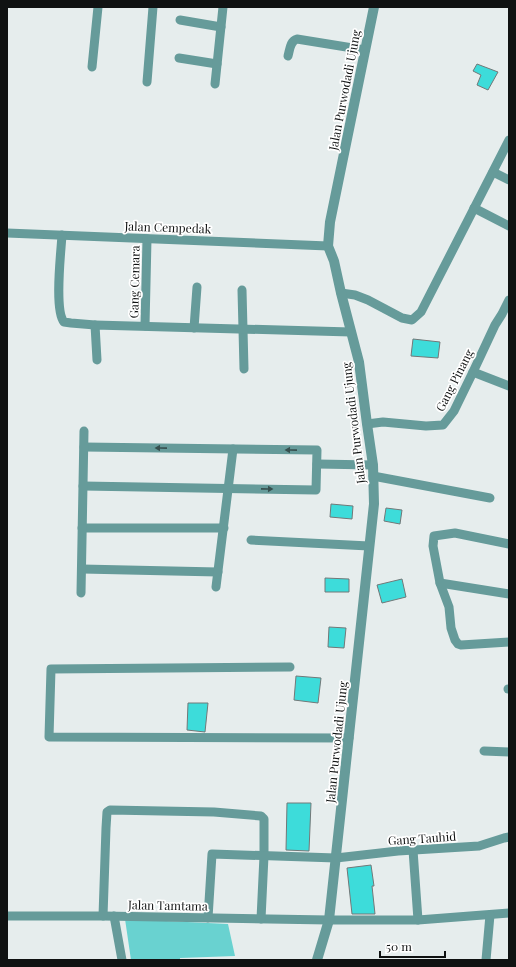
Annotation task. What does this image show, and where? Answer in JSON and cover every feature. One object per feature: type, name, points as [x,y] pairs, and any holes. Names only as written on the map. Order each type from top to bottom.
[{"type":"street","points":[[92,67],[98,7]]},
{"type":"street","points":[[147,82],[153,7]]},
{"type":"street","points":[[215,84],[223,7]]},
{"type":"street","name":"Jalan Purwodadi Ujung","points":[[317,960],[329,920],[374,504],[373,465],[359,362],[334,261],[328,246],[330,222],[374,7]]},
{"type":"street","points":[[180,20],[221,26]]},
{"type":"street","points":[[288,56],[292,42],[297,39],[365,50]]},
{"type":"street","points":[[179,58],[217,64]]},
{"type":"street","points":[[341,293],[355,295],[368,300],[402,318],[412,320],[421,312],[509,140]]},
{"type":"street","points":[[493,172],[509,180]]},
{"type":"street","points":[[474,208],[509,226]]},
{"type":"street","name":"Jalan Cempedak","points":[[7,233],[328,246]]},
{"type":"street","points":[[62,235],[59,295],[61,319],[64,322],[194,328],[351,332]]},
{"type":"street","name":"Gang Cemara","points":[[145,326],[147,239]]},
{"type":"street","points":[[194,328],[197,288]]},
{"type":"street","points":[[242,290],[244,369]]},
{"type":"street","name":"Gang Pinang","points":[[367,424],[383,422],[426,426],[443,425],[454,411],[495,325],[509,300]]},
{"type":"street","points":[[95,324],[97,360]]},
{"type":"street","points":[[473,372],[509,386]]},
{"type":"street","points":[[81,593],[84,432]]},
{"type":"street","points":[[83,486],[316,490],[317,464],[317,450],[84,447]]},
{"type":"street","points":[[216,587],[233,449]]},
{"type":"street","points":[[317,464],[373,465]]},
{"type":"street","points":[[374,476],[490,498]]},
{"type":"street","points":[[82,528],[224,528]]},
{"type":"street","points":[[509,544],[455,533],[434,536],[433,546],[440,583],[448,607],[451,628],[458,644],[509,642]]},
{"type":"street","points":[[251,540],[369,546]]},
{"type":"street","points":[[82,569],[218,572]]},
{"type":"street","points":[[440,583],[509,594]]},
{"type":"street","points":[[290,667],[51,669],[49,737],[349,738]]},
{"type":"street","points":[[484,751],[509,752]]},
{"type":"street","points":[[103,916],[106,828],[108,812],[110,810],[214,812],[261,816],[264,819],[261,919]]},
{"type":"street","name":"Gang Tauhid","points":[[208,918],[212,854],[336,858],[413,850],[479,846],[509,837]]},
{"type":"street","points":[[413,850],[418,920]]},
{"type":"street","name":"Jalan Tamtama","points":[[7,916],[418,920],[509,913]]},
{"type":"street","points":[[486,960],[490,915]]},
{"type":"street","points":[[114,916],[122,960]]},
{"type":"shaded area","points":[[125,919],[228,924],[235,956],[180,958],[180,960],[131,960]]},
{"type":"building","points":[[477,64],[498,72],[488,90],[477,85],[481,75],[473,71]]},
{"type":"building","points":[[413,339],[440,342],[438,358],[411,356]]},
{"type":"building","points":[[331,504],[353,506],[352,519],[330,517]]},
{"type":"building","points":[[386,508],[402,510],[400,524],[384,521]]},
{"type":"building","points":[[325,578],[349,579],[349,592],[325,592]]},
{"type":"building","points":[[402,579],[406,597],[382,603],[377,585]]},
{"type":"building","points":[[329,627],[346,628],[344,648],[328,647]]},
{"type":"building","points":[[296,676],[321,678],[318,703],[294,700]]},
{"type":"building","points":[[188,703],[208,703],[205,732],[187,730]]},
{"type":"building","points":[[287,803],[311,803],[309,851],[286,850]]},
{"type":"building","points":[[371,865],[374,886],[372,886],[375,914],[352,914],[347,868]]}]
